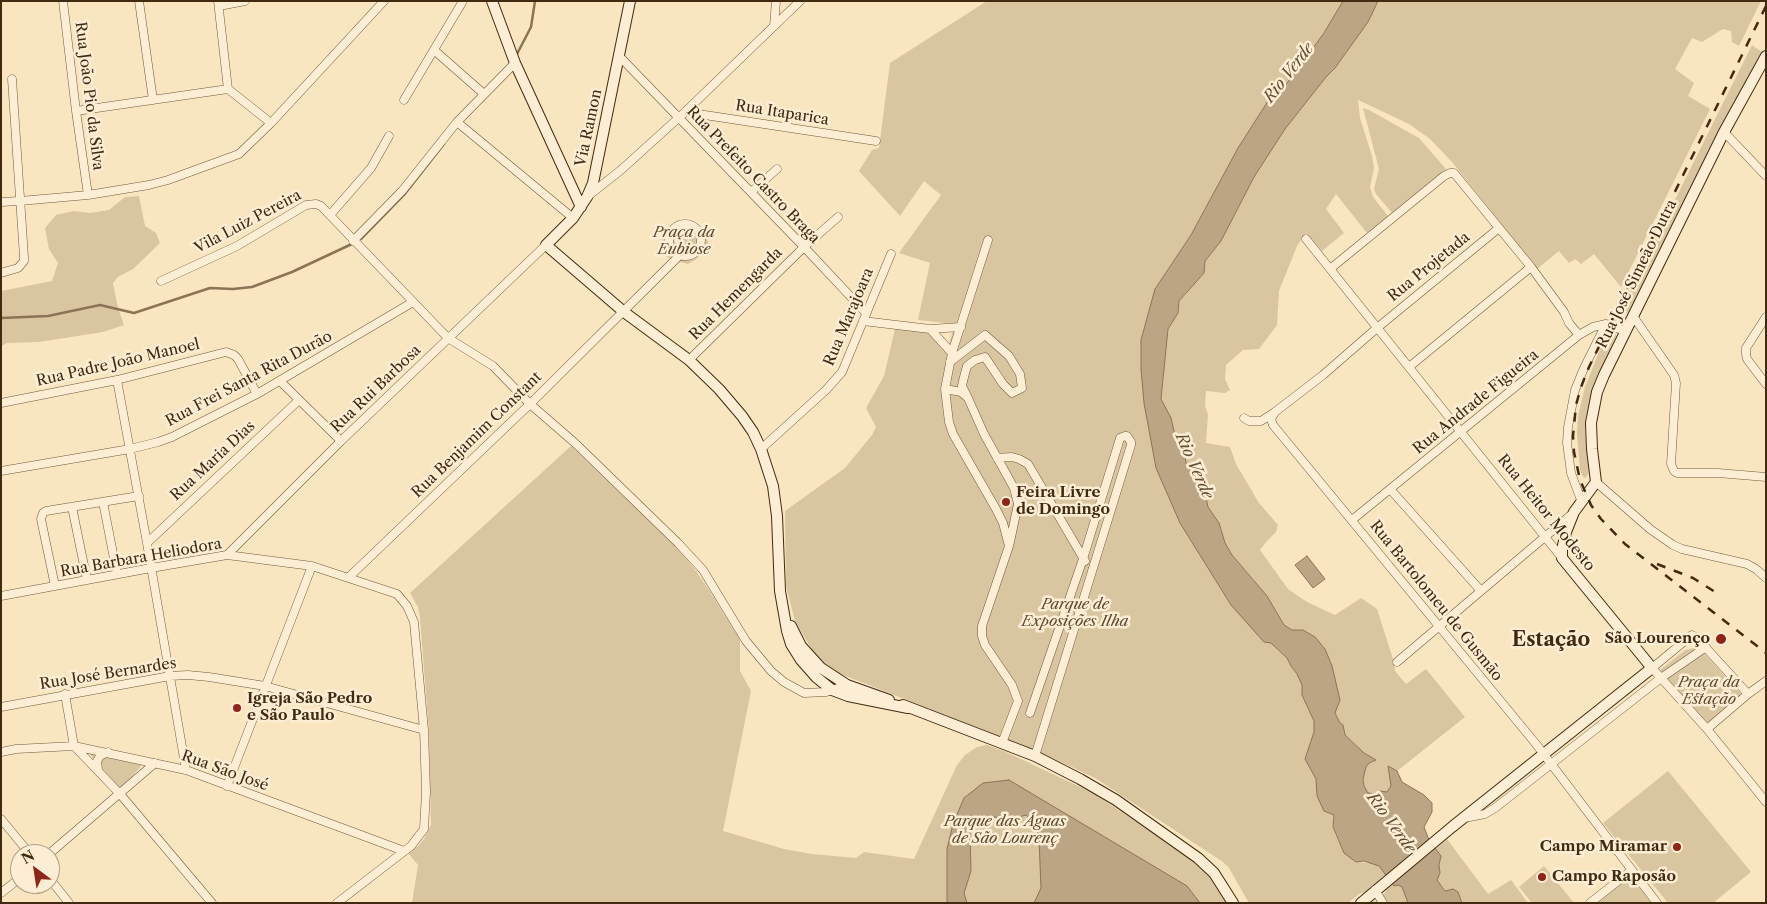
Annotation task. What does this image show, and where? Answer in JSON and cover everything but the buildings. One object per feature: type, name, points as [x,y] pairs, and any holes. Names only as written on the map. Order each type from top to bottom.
[{"type":"main road","name":"Via Ramon","points":[[546,245],[573,218],[587,197],[598,162],[630,1]]},
{"type":"main road","points":[[490,2],[515,63],[581,207]]},
{"type":"main road","name":"Rua José Simeão Dutra","points":[[1596,482],[1591,434],[1593,407],[1604,375],[1724,132],[1766,56]]},
{"type":"main road","points":[[546,245],[624,312],[689,360],[731,402],[753,432],[761,449],[774,494],[777,516],[780,591],[787,631],[796,652],[816,677],[832,690],[848,696],[908,708]]},
{"type":"main road","points":[[1562,558],[1566,532],[1574,512],[1596,482]]},
{"type":"main road","name":"Rua Heitor Modesto","points":[[1562,558],[1652,668]]},
{"type":"main road","points":[[783,606],[795,636],[811,658],[825,671],[848,685],[1035,756],[1080,779],[1116,800],[1198,858],[1214,873],[1233,903]]},
{"type":"main road","points":[[1361,903],[1452,827],[1652,668]]},
{"type":"street","name":"Rua João Pio da Silva","points":[[63,1],[88,195]]},
{"type":"street","points":[[139,1],[153,100]]},
{"type":"street","points":[[245,1],[219,4],[228,89],[271,123]]},
{"type":"street","points":[[1,202],[88,195],[149,185],[239,154],[271,123],[384,1]]},
{"type":"street","points":[[404,100],[463,1]]},
{"type":"street","points":[[774,26],[776,1]]},
{"type":"street","points":[[587,197],[621,170],[685,112],[800,1]]},
{"type":"street","points":[[434,50],[484,94]]},
{"type":"street","name":"Rua Prefeito Castro Braga","points":[[620,57],[804,247],[864,317]]},
{"type":"street","points":[[353,241],[402,191],[457,122],[515,63]]},
{"type":"street","points":[[1,273],[18,268],[24,261],[12,78]]},
{"type":"street","points":[[76,111],[228,89]]},
{"type":"street","name":"Rua Itaparica","points":[[685,112],[876,141]]},
{"type":"street","points":[[457,122],[573,218]]},
{"type":"street","points":[[1724,132],[1766,176]]},
{"type":"street","points":[[389,136],[371,168],[330,215],[448,338],[492,366],[530,404],[575,443],[654,518],[691,557],[713,586],[746,642],[771,671],[784,682],[804,692],[826,692],[848,685]]},
{"type":"street","points":[[751,192],[776,169]]},
{"type":"street","points":[[1330,269],[1450,173],[1457,176],[1531,267],[1579,335]]},
{"type":"street","name":"Vila Luiz Pereira","points":[[161,282],[237,246],[306,205],[316,204],[321,206],[330,215]]},
{"type":"street","name":"Rua Hemengarda","points":[[689,360],[804,247],[838,217]]},
{"type":"street","points":[[682,224],[690,225],[697,229],[701,237],[700,245],[696,252],[688,256],[680,255],[673,250],[670,243],[670,235],[675,228],[682,224]]},
{"type":"street","name":"Rua Projetada","points":[[1377,328],[1499,228]]},
{"type":"street","name":"Rua Heitor Modesto","points":[[1306,239],[1562,558]]},
{"type":"street","points":[[988,240],[952,353],[945,390],[949,422],[953,434],[1003,523],[1009,546]]},
{"type":"street","name":"Rua Rui Barbosa","points":[[227,555],[341,441],[546,245]]},
{"type":"street","name":"Rua Marajoara","points":[[761,449],[836,380],[848,360],[891,254]]},
{"type":"street","name":"Rua Benjamim Constant","points":[[349,577],[530,404],[680,255]]},
{"type":"street","points":[[1409,366],[1531,267]]},
{"type":"street","name":"Rua Frei Santa Rita Durão","points":[[1,471],[130,449],[172,437],[258,394],[413,302]]},
{"type":"street","points":[[1634,316],[1674,375],[1676,382],[1671,464],[1674,472],[1766,477]]},
{"type":"street","points":[[864,317],[930,329],[961,327]]},
{"type":"street","points":[[1766,317],[1746,348],[1746,354],[1747,359],[1766,384]]},
{"type":"street","points":[[1581,500],[1571,472],[1567,443],[1575,390],[1606,324],[1625,331]]},
{"type":"street","name":"Rua Andrade Figueira","points":[[1352,520],[1579,335],[1593,327],[1606,324]]},
{"type":"street","points":[[1244,418],[1249,421],[1261,421],[1323,376],[1377,328]]},
{"type":"street","points":[[930,329],[952,353]]},
{"type":"street","points":[[950,362],[985,335],[1009,356],[1020,374],[1022,388],[1012,393],[1003,384],[985,357],[967,366],[962,386],[984,434],[1014,488],[1018,504],[1009,546],[982,626],[984,645],[1012,685],[1018,701],[1002,743]]},
{"type":"street","name":"Rua Padre João Manoel","points":[[1,403],[117,380],[226,352],[238,359],[258,394]]},
{"type":"street","points":[[117,380],[186,770]]},
{"type":"street","points":[[280,381],[341,441]]},
{"type":"street","points":[[945,390],[961,392],[968,398]]},
{"type":"street","name":"Rua Maria Dias","points":[[147,543],[299,400]]},
{"type":"street","name":"Rua Bartolomeu de Gusmão","points":[[1274,412],[1273,425],[1544,755],[1657,903]]},
{"type":"street","points":[[1030,713],[1083,559],[1120,438],[1127,436],[1131,445],[1035,756]]},
{"type":"street","points":[[997,458],[1012,457],[1028,464],[1091,570]]},
{"type":"street","points":[[1596,482],[1650,529],[1673,545],[1682,549],[1747,564],[1766,578]]},
{"type":"street","points":[[1390,489],[1481,591]]},
{"type":"street","points":[[55,586],[41,520],[43,513],[139,496]]},
{"type":"street","points":[[103,502],[117,574]]},
{"type":"street","points":[[72,507],[87,580]]},
{"type":"street","points":[[1397,662],[1574,512]]},
{"type":"street","name":"Rua Barbara Heliodora","points":[[1,596],[227,555],[312,566],[349,577],[397,594],[407,606],[414,622],[424,730]]},
{"type":"street","points":[[227,786],[312,566]]},
{"type":"street","points":[[1652,668],[1692,635],[1706,647],[1748,694]]},
{"type":"street","points":[[1464,818],[1484,814],[1495,808],[1661,678],[1706,647]]},
{"type":"street","name":"Rua Heitor Modesto","points":[[1652,668],[1707,729],[1766,802]]},
{"type":"street","name":"Rua José Bernardes","points":[[1,707],[170,676],[188,675],[265,686],[424,730]]},
{"type":"street","points":[[1707,729],[1766,680]]},
{"type":"street","points":[[65,694],[74,746],[120,794],[212,903]]},
{"type":"street","points":[[337,903],[404,851],[418,839],[424,829],[424,730]]},
{"type":"street","name":"Rua São José","points":[[1,752],[16,749],[74,746],[186,770],[404,851]]},
{"type":"street","points":[[98,770],[97,761],[100,756],[108,752]]},
{"type":"street","points":[[60,845],[155,763]]},
{"type":"street","points":[[1,819],[22,844]]},
{"type":"street","points":[[1590,903],[1632,870]]},
{"type":"street","points":[[1377,888],[1383,903]]},
{"type":"street","points":[[60,892],[69,903]]},
{"type":"green space","name":"Parque de Exposições Ilha","points":[[987,1],[1343,1],[1324,33],[1274,99],[1268,101],[1238,148],[1191,235],[1155,289],[1153,454],[1156,468],[1180,523],[1231,605],[1287,658],[1297,674],[1302,685],[1302,695],[1314,721],[1314,732],[1305,759],[1316,779],[1317,796],[1334,815],[1333,827],[1336,836],[1356,862],[1372,863],[1379,866],[1387,875],[1368,891],[1359,894],[1348,903],[1249,903],[1229,868],[1223,862],[1095,778],[1044,754],[833,671],[823,664],[812,650],[795,621],[786,586],[785,511],[845,468],[872,435],[876,427],[866,408],[884,376],[895,329],[929,331],[939,341],[946,353],[955,324],[918,320],[930,263],[899,253],[941,195],[924,181],[900,216],[859,171],[872,150],[879,148],[890,63]]},
{"type":"green space","points":[[1378,1],[1761,1],[1739,46],[1732,42],[1731,31],[1723,29],[1702,42],[1692,38],[1675,69],[1694,83],[1688,96],[1710,109],[1621,287],[1594,254],[1581,264],[1575,259],[1569,263],[1559,251],[1537,269],[1452,162],[1430,139],[1409,124],[1358,100],[1360,118],[1374,168],[1370,187],[1373,197],[1388,216],[1367,233],[1336,194],[1326,209],[1344,233],[1322,251],[1306,233],[1297,246],[1279,291],[1277,325],[1259,349],[1243,350],[1226,365],[1225,379],[1230,390],[1225,393],[1206,391],[1205,407],[1208,414],[1206,443],[1230,447],[1236,464],[1259,503],[1278,525],[1276,532],[1260,550],[1288,589],[1307,602],[1335,615],[1361,598],[1377,609],[1395,671],[1406,684],[1426,669],[1465,717],[1397,771],[1389,767],[1391,786],[1387,792],[1376,794],[1368,793],[1363,779],[1366,766],[1376,760],[1364,753],[1345,735],[1343,725],[1335,713],[1325,649],[1315,637],[1303,630],[1291,630],[1284,625],[1267,596],[1232,555],[1225,543],[1219,523],[1208,507],[1206,497],[1186,463],[1185,456],[1176,440],[1171,418],[1161,400],[1168,329],[1178,313],[1179,302],[1203,273],[1205,261],[1221,241],[1254,177],[1285,129],[1335,68],[1368,22]]},
{"type":"green space","points":[[1752,45],[1762,52],[1639,294],[1628,312],[1614,322]]},
{"type":"green space","points":[[1363,108],[1419,138],[1446,169],[1392,213],[1374,189],[1379,169]]},
{"type":"green space","points":[[139,196],[145,226],[156,233],[160,243],[133,269],[118,277],[113,283],[124,325],[103,332],[39,342],[7,343],[1,346],[1,291],[52,281],[58,263],[49,249],[45,228],[56,215],[74,211],[90,213],[109,210],[125,197]]},
{"type":"green space","name":"Praça da Eubiose","points":[[681,221],[696,224],[706,232],[708,243],[704,253],[688,264],[672,260],[664,255],[662,246],[661,237],[665,231],[675,222]]},
{"type":"green space","points":[[1610,330],[1616,332],[1616,336],[1593,388],[1586,416],[1585,431],[1589,471],[1585,478],[1580,470],[1577,433],[1578,416],[1585,387],[1607,332]]},
{"type":"green space","name":"Parque das Águas de São Lourenç","points":[[571,446],[675,546],[709,590],[740,640],[740,671],[751,691],[723,831],[784,849],[812,854],[856,858],[864,852],[914,859],[957,765],[965,755],[977,747],[987,745],[1093,793],[1201,865],[1211,874],[1229,903],[412,903],[418,865],[408,853],[424,839],[431,825],[429,732],[420,618],[418,607],[410,593]]},
{"type":"green space","name":"Praça da Estação","points":[[1694,648],[1701,650],[1742,695],[1708,724],[1660,670],[1685,650]]},
{"type":"green space","points":[[87,751],[145,761],[121,790]]},
{"type":"green space","name":"Campo Miramar","points":[[1668,771],[1751,872],[1713,903],[1668,903],[1603,823]]},
{"type":"green space","points":[[1447,839],[1488,894],[1511,880],[1528,903],[1462,903],[1460,897],[1446,891],[1437,880],[1440,873],[1441,856],[1435,849]]},
{"type":"green space","name":"Campo Raposão","points":[[1544,866],[1574,903],[1532,903],[1519,887]]},
{"type":"green space","points":[[1630,876],[1651,903],[1598,903]]},
{"type":"green space","points":[[1392,884],[1402,887],[1408,903],[1373,903],[1386,892],[1385,890]]},
{"type":"water","name":"Rio Verde","points":[[1343,1],[1378,1],[1368,22],[1335,68],[1285,129],[1254,177],[1221,241],[1205,261],[1204,273],[1179,301],[1178,313],[1168,329],[1161,399],[1171,418],[1176,440],[1185,456],[1186,463],[1206,497],[1208,507],[1219,523],[1225,543],[1232,555],[1267,596],[1284,625],[1292,630],[1303,630],[1315,637],[1325,649],[1332,666],[1340,700],[1335,713],[1343,725],[1345,735],[1364,753],[1376,760],[1369,763],[1366,767],[1363,779],[1368,793],[1387,792],[1391,786],[1388,766],[1397,771],[1402,782],[1424,795],[1432,803],[1432,812],[1424,827],[1429,840],[1441,856],[1440,873],[1437,880],[1445,891],[1453,889],[1458,892],[1462,903],[1408,903],[1402,887],[1394,886],[1379,866],[1364,861],[1356,862],[1344,853],[1333,827],[1334,815],[1324,811],[1317,796],[1316,779],[1305,759],[1314,732],[1314,721],[1302,695],[1302,685],[1287,658],[1271,643],[1264,642],[1231,605],[1180,523],[1156,468],[1144,403],[1141,340],[1155,289],[1191,235],[1238,148],[1268,101],[1275,99],[1324,33]]},
{"type":"water","points":[[1307,556],[1325,579],[1313,588],[1295,565]]},
{"type":"water","points":[[1009,780],[1187,886],[1200,903],[1034,903],[1041,888],[1039,839],[1035,824],[1026,815],[1012,819],[994,817],[977,823],[970,832],[971,871],[964,893],[967,903],[947,903],[947,849],[953,824],[964,798],[983,783]]},
{"type":"waterway","points":[[517,54],[531,27],[535,1]]},
{"type":"waterway","points":[[361,239],[404,195],[444,144]]},
{"type":"waterway","points":[[1,318],[48,316],[100,305],[134,313],[210,288],[233,289],[252,287],[292,272],[354,243]]},
{"type":"railway","points":[[1766,6],[1589,367],[1576,405],[1573,436],[1574,452],[1580,480],[1591,505],[1601,519],[1625,544],[1766,653]]},
{"type":"railway","points":[[1657,564],[1693,578],[1720,595]]},
{"type":"place","name":"Feira Livre de Domingo","points":[[1006,502]]},
{"type":"place","name":"São Lourenço","points":[[1721,639]]},
{"type":"place","name":"Igreja São Pedro e São Paulo","points":[[237,708]]},
{"type":"place","name":"Campo Miramar","points":[[1677,847]]},
{"type":"place","name":"Campo Raposão","points":[[1542,877]]},
{"type":"district","name":"Estação","points":[[1551,640]]}]
